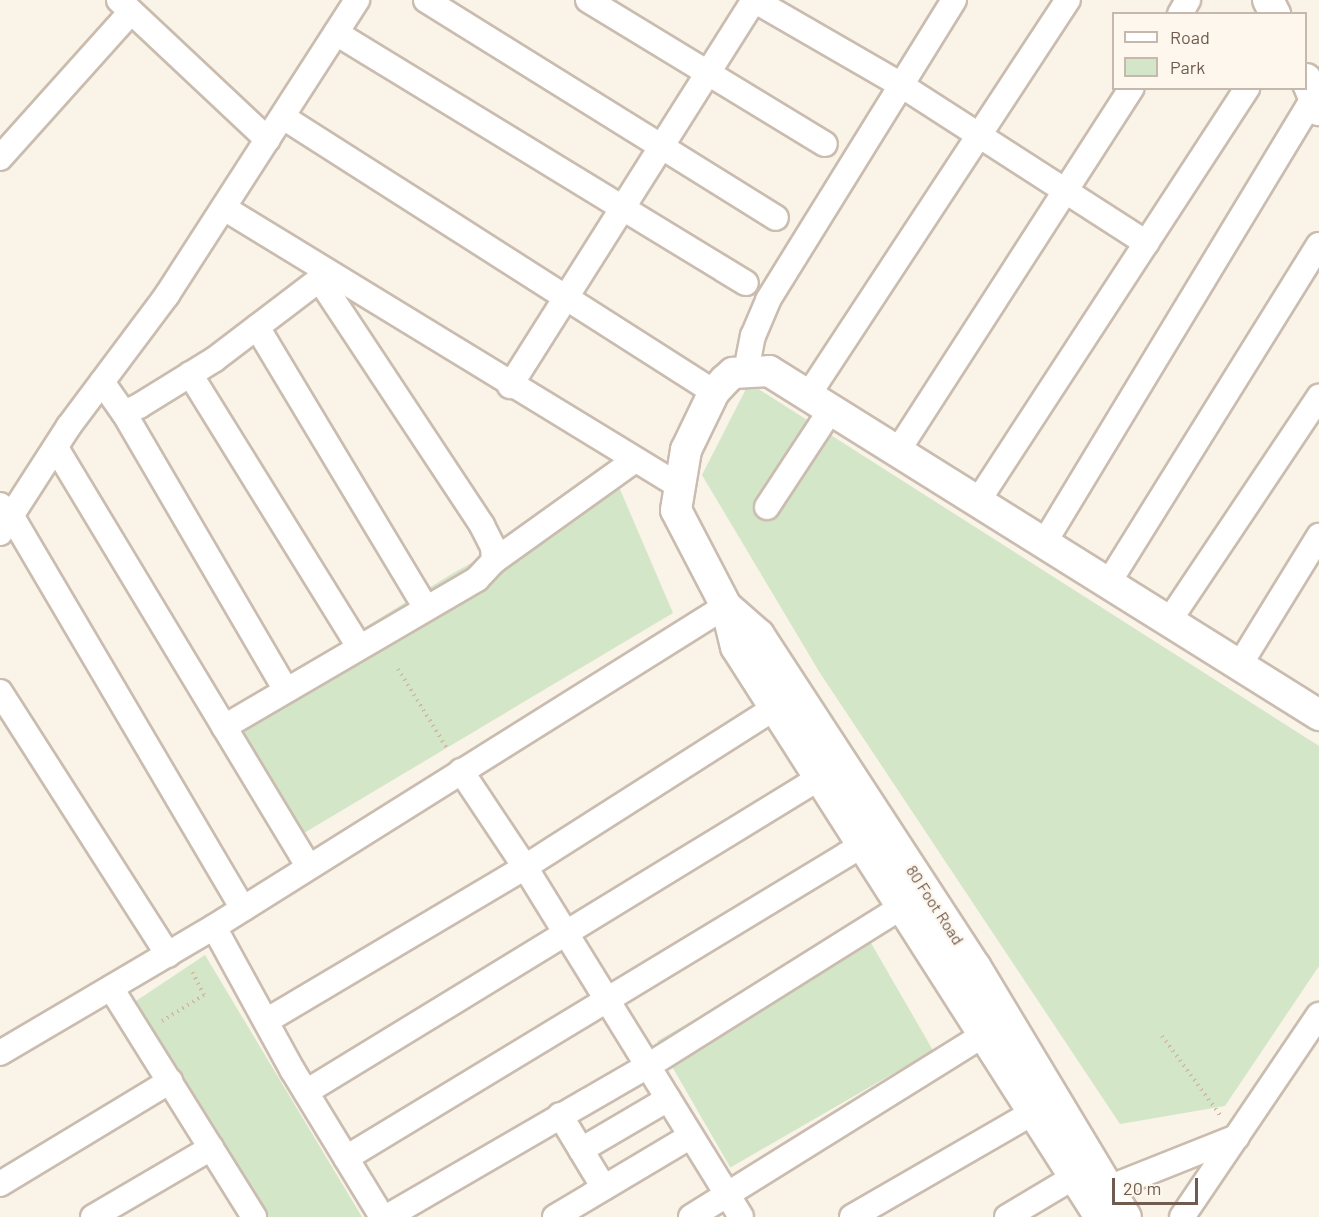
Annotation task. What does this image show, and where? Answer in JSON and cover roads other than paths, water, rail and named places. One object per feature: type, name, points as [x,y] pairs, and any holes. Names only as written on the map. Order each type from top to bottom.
[{"type":"street","points":[[243,909],[4,517],[167,296],[357,0]]},
{"type":"street","points":[[426,0],[776,218]]},
{"type":"street","points":[[588,0],[825,144]]},
{"type":"street","points":[[510,386],[754,0],[901,85],[1146,243]]},
{"type":"street","points":[[746,371],[753,336],[768,300],[954,0]]},
{"type":"street","points":[[766,507],[819,404],[982,136],[1068,0]]},
{"type":"street","points":[[0,158],[124,7],[268,140]]},
{"type":"street","points":[[336,33],[746,283]]},
{"type":"street","points":[[897,452],[1131,90]]},
{"type":"street","points":[[978,501],[1246,90]]},
{"type":"street","points":[[1044,543],[1313,95]]},
{"type":"street","points":[[283,117],[714,392]]},
{"type":"street","points":[[224,208],[324,276],[635,460],[677,498]]},
{"type":"street","points":[[1108,582],[1319,245]]},
{"type":"street","points":[[124,413],[190,374],[324,276]]},
{"type":"street","points":[[324,276],[482,525],[493,547],[494,561]]},
{"type":"street","points":[[257,327],[426,608]]},
{"type":"street","points":[[677,498],[686,450],[714,392],[733,373],[769,371],[1319,716]]},
{"type":"street","points":[[190,374],[359,647]]},
{"type":"street","points":[[102,382],[124,413],[286,690]]},
{"type":"street","points":[[1169,621],[1319,398]]},
{"type":"street","points":[[56,448],[309,867]]},
{"type":"street","points":[[224,726],[489,571],[494,561],[635,460]]},
{"type":"street","name":"80 Foot Road","points":[[677,498],[726,606],[736,647],[903,906],[964,974],[985,1034],[1034,1112],[1091,1194],[1126,1217]]},
{"type":"street","points":[[1239,666],[1319,536]]},
{"type":"street","points":[[0,1053],[214,927],[726,606]]},
{"type":"street","name":"80 Foot Road","points":[[726,606],[759,634],[964,974],[1091,1194]]},
{"type":"street","points":[[0,692],[168,955]]},
{"type":"street","points":[[266,1021],[525,867],[776,706]]},
{"type":"street","points":[[461,771],[566,932],[741,1217]]},
{"type":"street","points":[[306,1092],[821,777]]},
{"type":"street","points":[[346,1158],[864,844]]},
{"type":"street","points":[[387,1217],[648,1066],[903,906]]},
{"type":"street","points":[[214,927],[306,1092],[382,1217]]},
{"type":"street","points":[[111,987],[211,1148],[248,1215]]},
{"type":"street","points":[[1182,1217],[1319,1015]]},
{"type":"street","points":[[691,1217],[985,1034]]},
{"type":"street","points":[[0,1184],[170,1081]]},
{"type":"street","points":[[581,1150],[668,1099]]},
{"type":"street","points":[[852,1217],[1034,1112]]},
{"type":"street","points":[[560,1115],[604,1188]]},
{"type":"street","points":[[555,1217],[691,1136]]},
{"type":"street","points":[[1007,1217],[1091,1194],[1237,1137]]},
{"type":"street","points":[[93,1217],[211,1148]]}]
